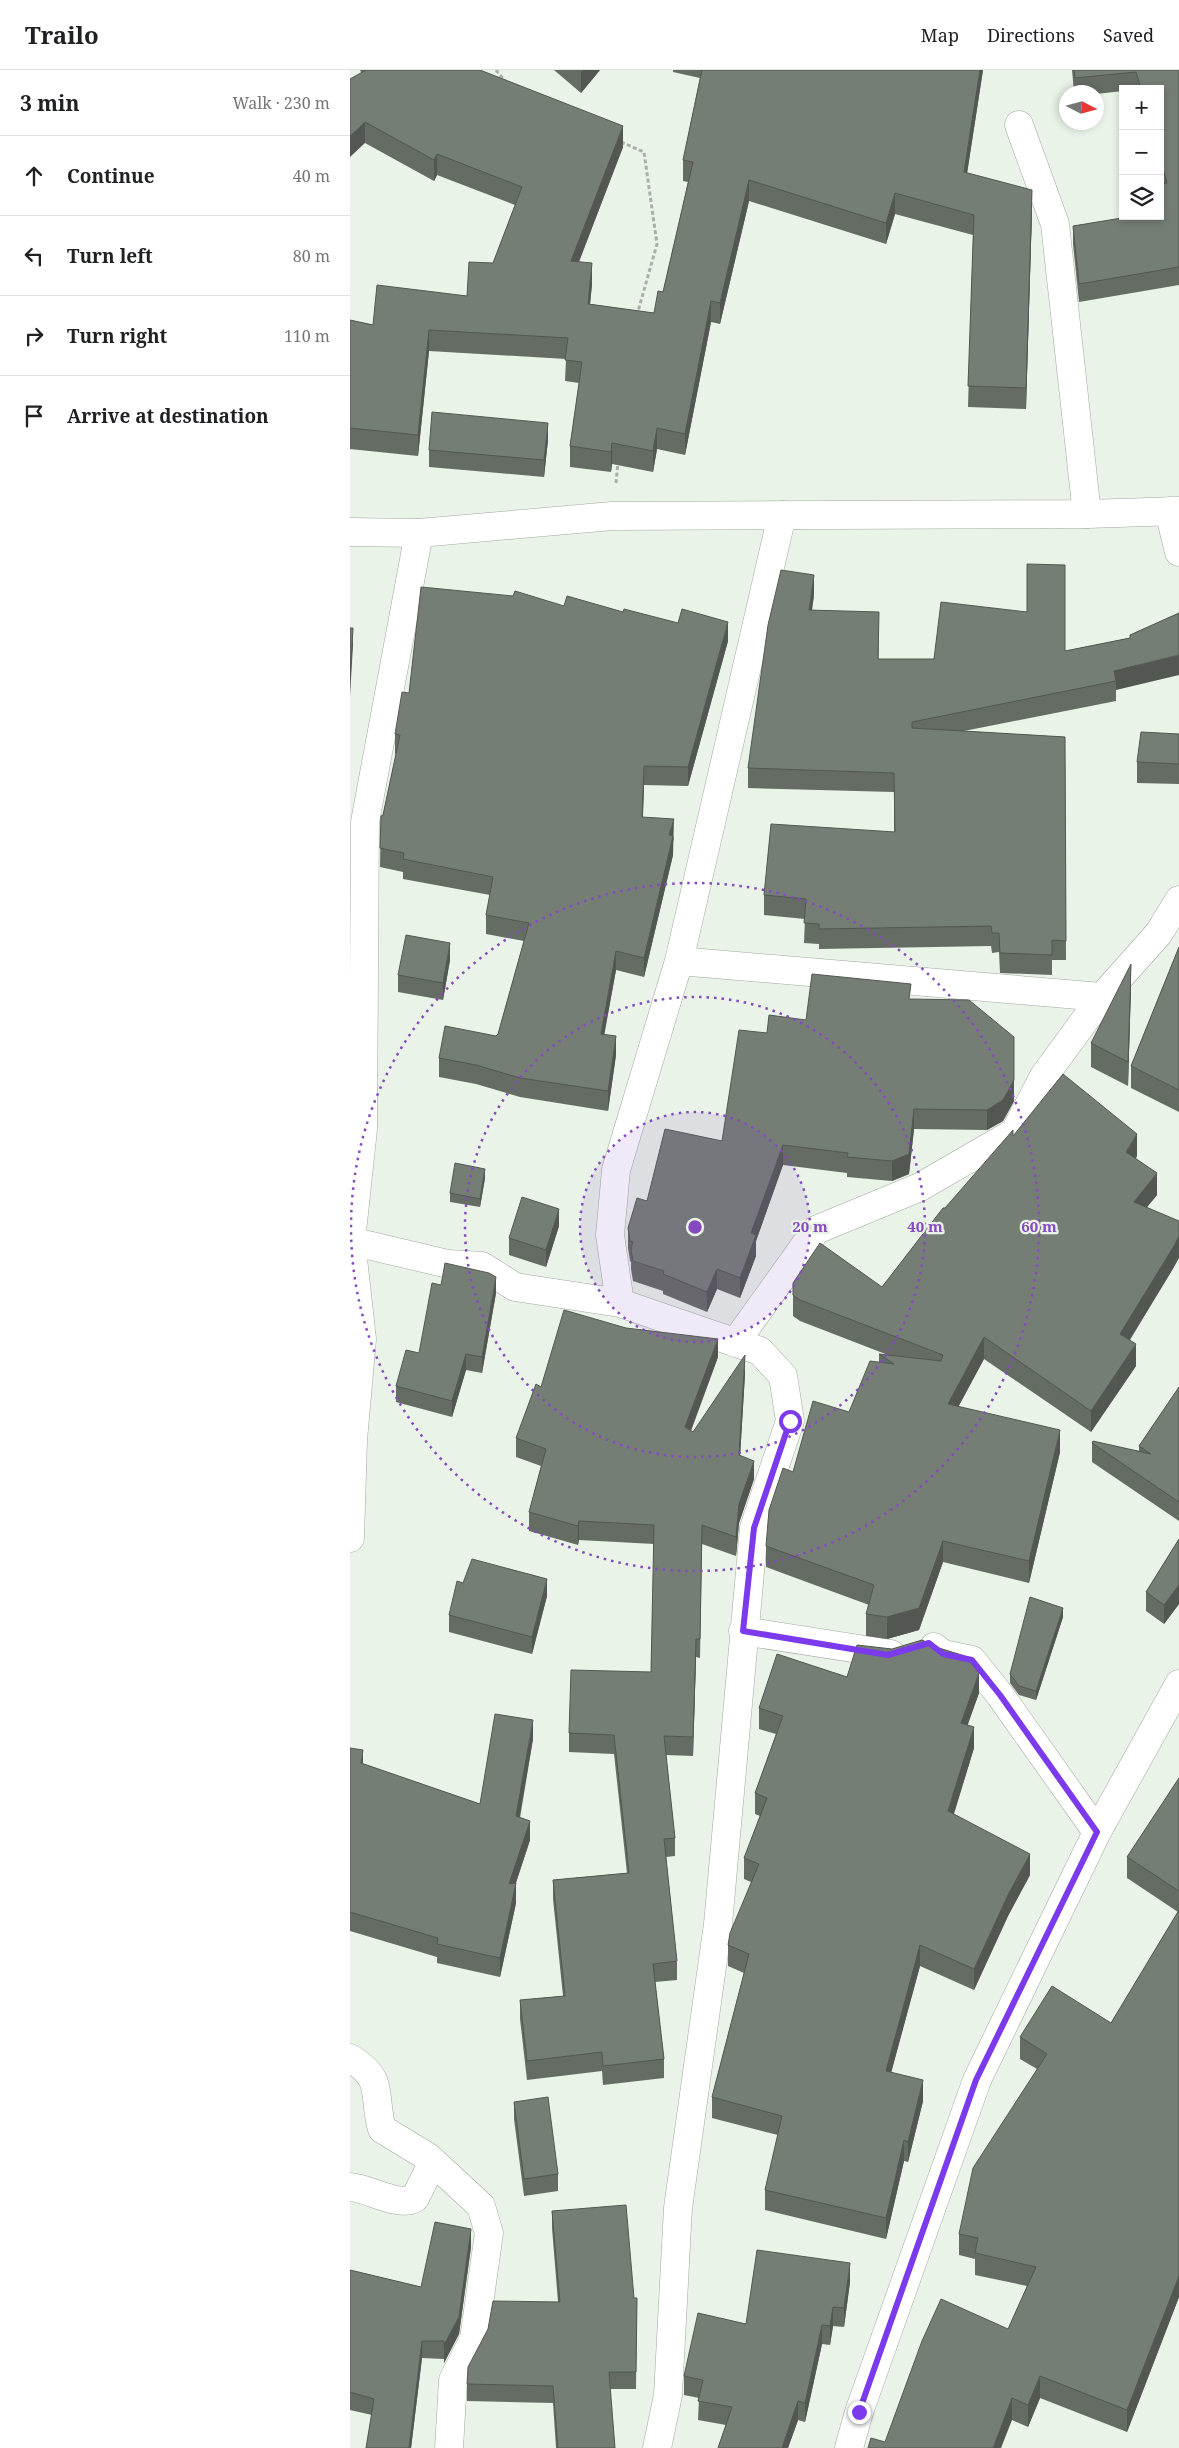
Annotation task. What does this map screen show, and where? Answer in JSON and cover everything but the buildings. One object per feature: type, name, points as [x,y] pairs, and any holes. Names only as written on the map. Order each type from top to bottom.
[{"type":"street","points":[[1019,125],[1055,224],[1087,514]]},
{"type":"street","points":[[350,532],[419,533],[612,516],[1087,514],[1174,511],[1179,552]]},
{"type":"street","points":[[620,1303],[610,1235],[616,1170],[679,961],[782,515]]},
{"type":"street","points":[[350,1538],[356,1347],[351,1241],[365,822],[419,533]]},
{"type":"street","points":[[735,1342],[816,1230],[920,1187],[1016,1132],[1044,1076],[1102,997],[1159,933],[1179,900]]},
{"type":"street","points":[[679,961],[1102,997]]},
{"type":"street","points":[[351,1241],[448,1264],[482,1266],[515,1287],[620,1303],[760,1351],[783,1376],[790,1421],[754,1528],[743,1631],[718,1924],[678,2208],[668,2395],[657,2448]]},
{"type":"street","points":[[743,1631],[888,1655],[929,1643],[943,1654],[972,1660],[1000,1695],[1097,1832]]},
{"type":"street","points":[[849,2448],[859,2412],[976,2080],[1097,1832],[1179,1684]]},
{"type":"street","points":[[350,2058],[372,2076],[376,2083],[377,2110],[382,2129],[428,2157],[481,2206],[489,2233],[474,2339],[454,2380],[449,2448]]},
{"type":"street","points":[[350,2187],[360,2188],[401,2202],[410,2201],[415,2198],[433,2162]]},
{"type":"path","points":[[496,70],[507,84]]},
{"type":"path","points":[[614,139],[644,152],[657,244],[635,322]]},
{"type":"path","points":[[612,516],[619,459]]},
{"type":"route","points":[[790,1421],[754,1528],[743,1631],[888,1655],[929,1643],[943,1654],[972,1660],[1000,1695],[1097,1832],[976,2080],[859,2412]]}]
